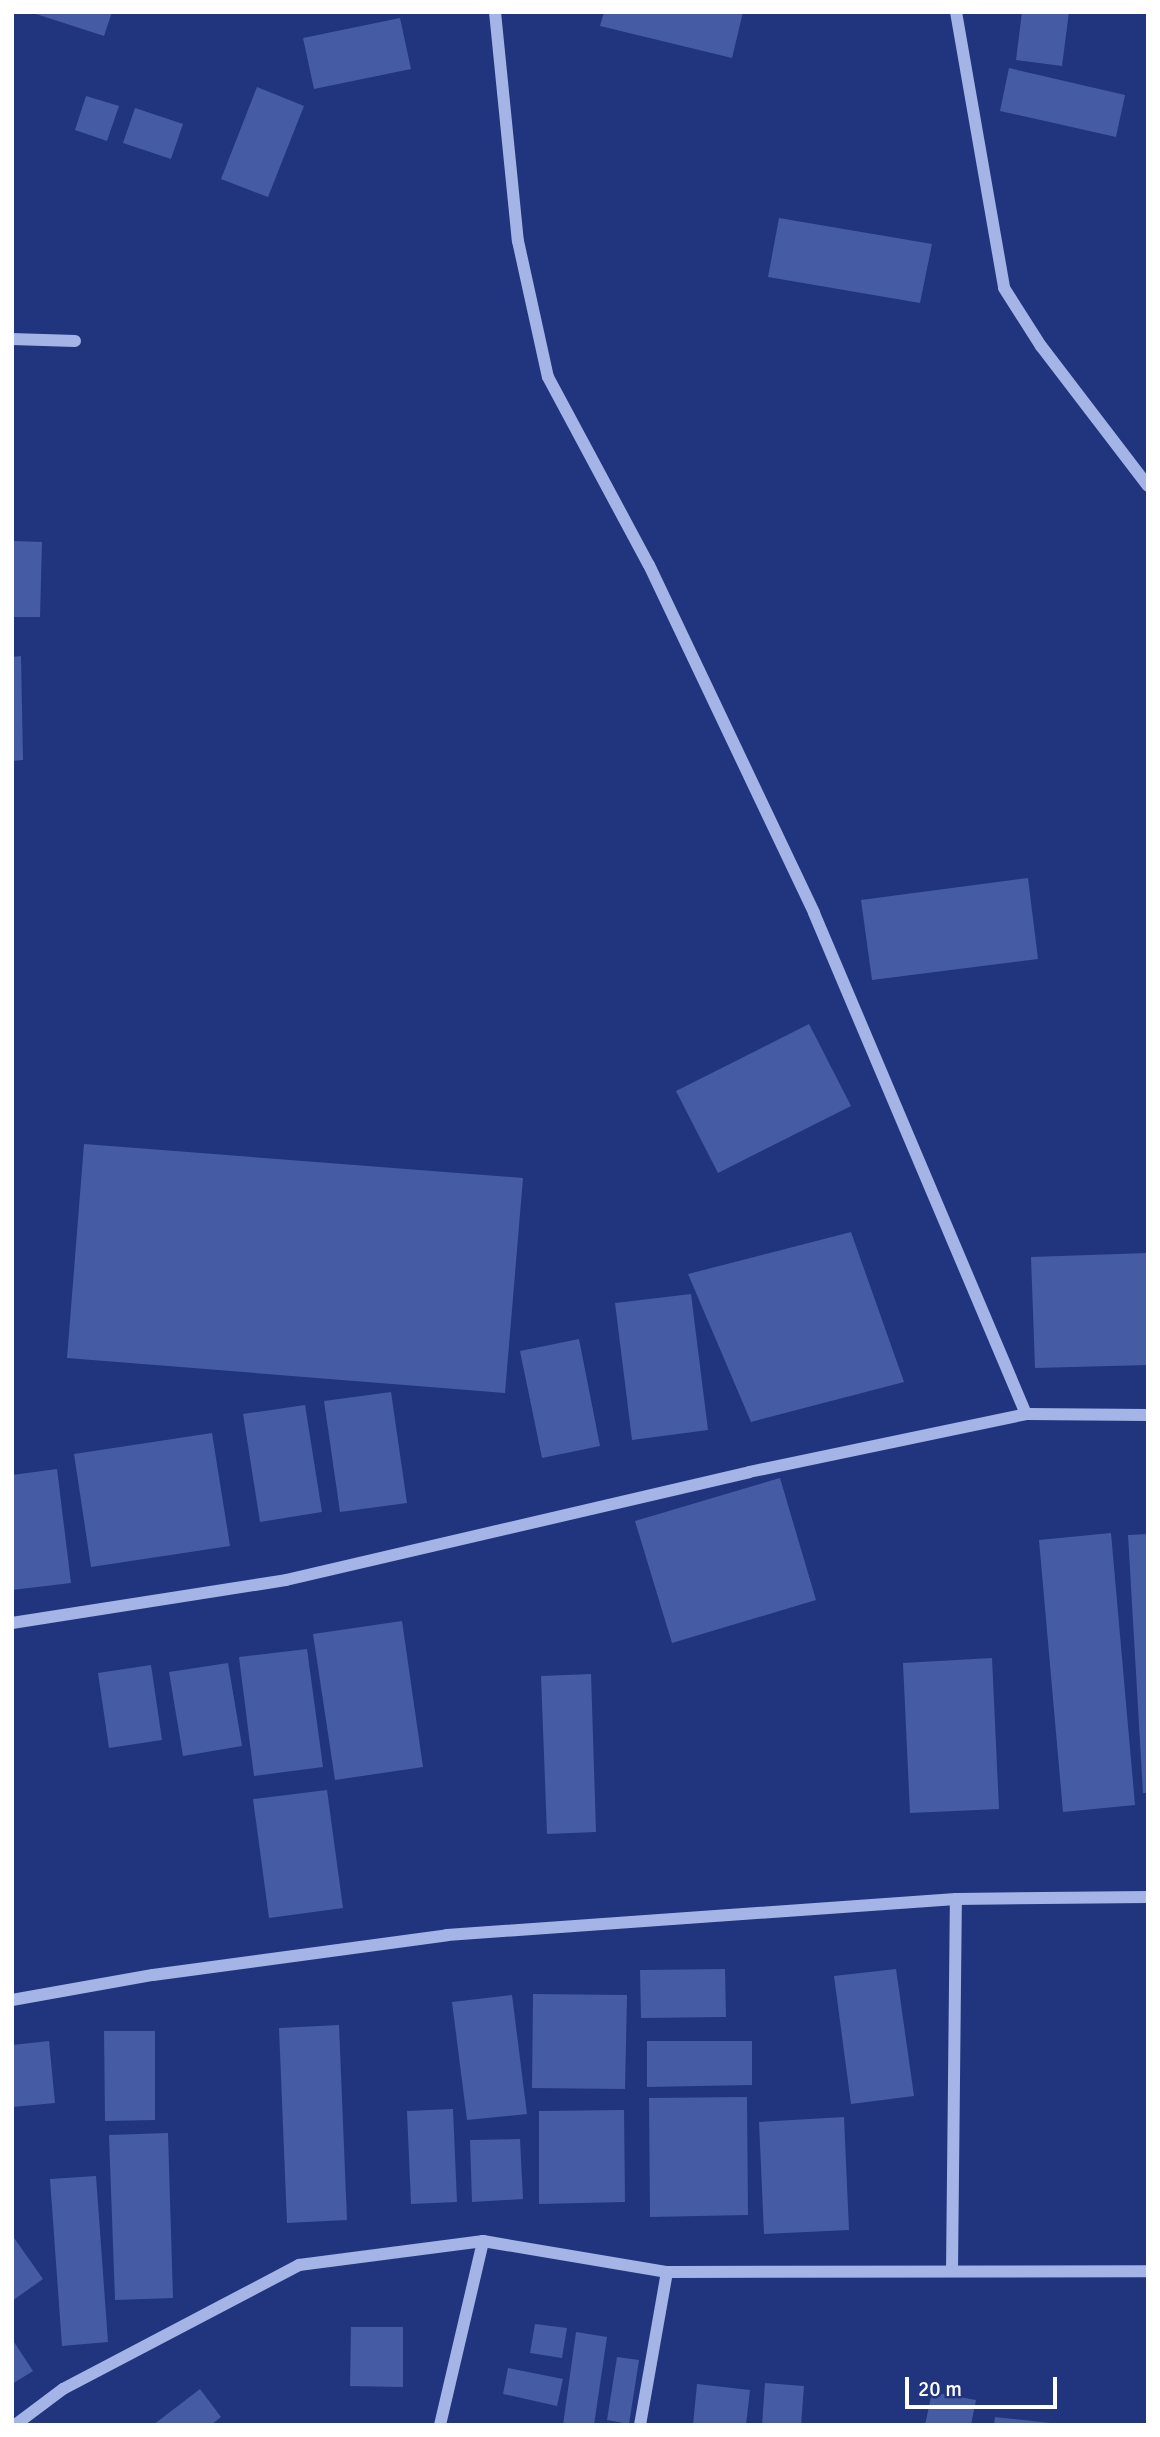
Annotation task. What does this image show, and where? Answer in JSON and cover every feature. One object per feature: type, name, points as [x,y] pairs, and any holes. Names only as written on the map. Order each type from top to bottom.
[{"type":"street","points":[[495,12],[518,241],[548,377],[649,565],[814,913],[1026,1413]]},
{"type":"street","points":[[956,12],[1004,288],[1041,346],[1148,486]]},
{"type":"street","points":[[12,339],[75,341]]},
{"type":"street","points":[[12,1623],[286,1580],[749,1472],[1026,1413],[1148,1415]]},
{"type":"street","points":[[12,2000],[153,1975],[447,1935],[956,1899],[1148,1897]]},
{"type":"street","points":[[952,2271],[956,1899]]},
{"type":"street","points":[[15,2425],[63,2389],[299,2265],[484,2241],[667,2272],[1148,2271]]},
{"type":"street","points":[[440,2425],[484,2241]]},
{"type":"street","points":[[640,2425],[667,2272]]},
{"type":"building","points":[[30,12],[112,12],[104,36]]},
{"type":"building","points":[[604,12],[743,12],[732,58],[600,26]]},
{"type":"building","points":[[1022,12],[1069,12],[1062,66],[1016,60]]},
{"type":"building","points":[[400,18],[411,69],[314,89],[303,38]]},
{"type":"building","points":[[1009,68],[1125,95],[1116,137],[1000,111]]},
{"type":"building","points":[[257,87],[304,106],[268,197],[221,179]]},
{"type":"building","points":[[86,96],[119,106],[107,141],[75,130]]},
{"type":"building","points":[[135,108],[183,124],[171,159],[123,143]]},
{"type":"building","points":[[779,218],[932,244],[920,303],[768,277]]},
{"type":"building","points":[[12,541],[42,542],[40,617],[12,617]]},
{"type":"building","points":[[21,656],[23,760],[12,761],[12,657]]},
{"type":"building","points":[[1028,878],[1038,959],[872,980],[861,900]]},
{"type":"building","points":[[809,1024],[851,1106],[718,1173],[676,1091]]},
{"type":"building","points":[[84,1144],[523,1178],[505,1393],[67,1358]]},
{"type":"building","points":[[851,1232],[904,1382],[751,1422],[688,1274]]},
{"type":"building","points":[[1148,1253],[1148,1365],[1035,1368],[1031,1257]]},
{"type":"building","points":[[691,1294],[708,1430],[632,1440],[615,1303]]},
{"type":"building","points":[[579,1339],[600,1446],[542,1458],[520,1351]]},
{"type":"building","points":[[391,1392],[407,1503],[340,1512],[324,1401]]},
{"type":"building","points":[[305,1405],[322,1512],[260,1522],[243,1414]]},
{"type":"building","points":[[212,1433],[230,1546],[91,1567],[74,1454]]},
{"type":"building","points":[[57,1469],[71,1583],[12,1590],[12,1475]]},
{"type":"building","points":[[780,1478],[816,1600],[672,1643],[635,1521]]},
{"type":"building","points":[[1111,1533],[1135,1805],[1063,1812],[1039,1540]]},
{"type":"building","points":[[1148,1534],[1148,1793],[1143,1793],[1128,1535]]},
{"type":"building","points":[[402,1621],[423,1767],[335,1780],[313,1634]]},
{"type":"building","points":[[307,1649],[323,1767],[254,1776],[239,1657]]},
{"type":"building","points":[[992,1658],[999,1809],[910,1813],[903,1663]]},
{"type":"building","points":[[228,1663],[242,1746],[183,1756],[169,1672]]},
{"type":"building","points":[[151,1665],[162,1740],[109,1748],[98,1673]]},
{"type":"building","points":[[591,1674],[596,1832],[547,1834],[541,1676]]},
{"type":"building","points":[[327,1790],[343,1908],[269,1918],[253,1799]]},
{"type":"building","points":[[725,1969],[726,2017],[641,2018],[640,1970]]},
{"type":"building","points":[[896,1969],[914,2096],[851,2104],[834,1976]]},
{"type":"building","points":[[533,1994],[627,1995],[625,2089],[532,2088]]},
{"type":"building","points":[[512,1995],[527,2114],[467,2120],[452,2002]]},
{"type":"building","points":[[339,2025],[347,2220],[287,2223],[279,2028]]},
{"type":"building","points":[[104,2031],[155,2031],[155,2120],[105,2121]]},
{"type":"building","points":[[49,2041],[55,2103],[12,2107],[12,2045]]},
{"type":"building","points":[[647,2041],[752,2041],[752,2085],[647,2087]]},
{"type":"building","points":[[747,2097],[748,2215],[650,2217],[649,2098]]},
{"type":"building","points":[[453,2109],[457,2202],[411,2204],[407,2111]]},
{"type":"building","points":[[624,2110],[625,2202],[539,2204],[539,2111]]},
{"type":"building","points":[[844,2117],[849,2230],[764,2234],[759,2122]]},
{"type":"building","points":[[168,2133],[173,2298],[115,2300],[109,2135]]},
{"type":"building","points":[[520,2139],[523,2199],[472,2202],[470,2140]]},
{"type":"building","points":[[96,2176],[108,2342],[62,2346],[50,2179]]},
{"type":"building","points":[[12,2235],[43,2279],[12,2301]]},
{"type":"building","points":[[535,2324],[567,2328],[562,2358],[530,2353]]},
{"type":"building","points":[[351,2327],[403,2327],[403,2387],[350,2386]]},
{"type":"building","points":[[576,2332],[607,2337],[594,2425],[563,2425]]},
{"type":"building","points":[[12,2339],[33,2371],[12,2384]]},
{"type":"building","points":[[617,2357],[639,2360],[629,2424],[607,2420]]},
{"type":"building","points":[[508,2368],[563,2379],[557,2406],[503,2394]]},
{"type":"building","points":[[765,2383],[804,2386],[801,2425],[762,2425]]},
{"type":"building","points":[[697,2384],[750,2390],[746,2425],[693,2425]]},
{"type":"building","points":[[200,2389],[221,2417],[211,2425],[153,2425]]},
{"type":"building","points":[[932,2392],[976,2400],[971,2425],[925,2425]]},
{"type":"building","points":[[995,2417],[1051,2423],[1051,2425],[994,2425]]}]
